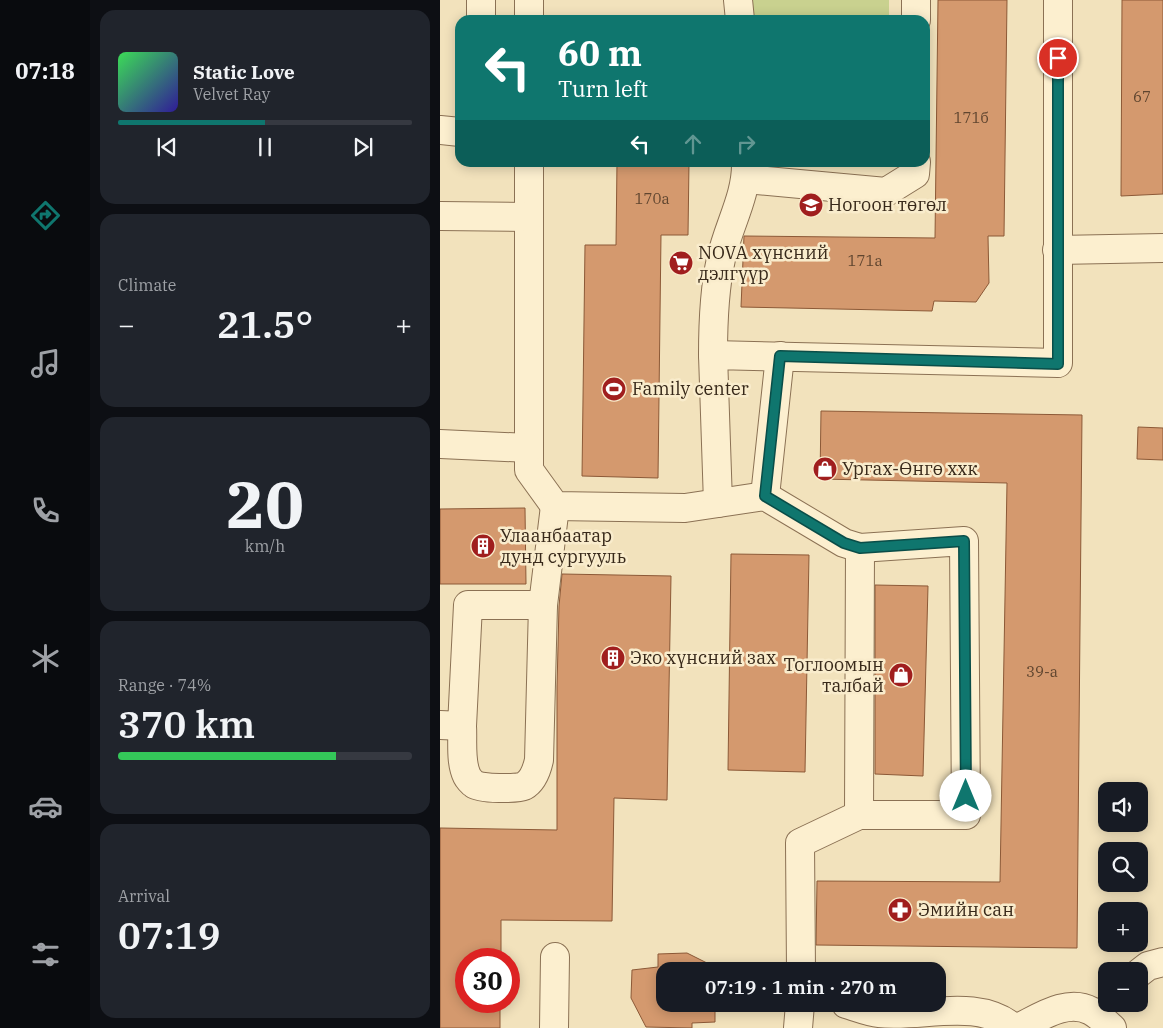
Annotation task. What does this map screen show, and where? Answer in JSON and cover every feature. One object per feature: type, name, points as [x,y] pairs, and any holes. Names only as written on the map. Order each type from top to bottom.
[{"type":"street","points":[[480,15],[481,0]]},
{"type":"street","points":[[529,0],[529,15]]},
{"type":"street","points":[[738,0],[740,15]]},
{"type":"street","points":[[916,0],[916,15]]},
{"type":"street","points":[[713,354],[1058,364],[1058,0]]},
{"type":"street","points":[[440,130],[455,132]]},
{"type":"street","points":[[529,167],[529,470],[555,506],[543,605],[539,760],[532,779],[524,786],[485,788],[474,784],[467,777],[451,725],[468,605],[543,605]]},
{"type":"street","points":[[718,503],[713,318],[721,258],[746,171],[886,192],[916,174],[916,167]]},
{"type":"street","points":[[440,216],[529,217]]},
{"type":"street","points":[[1057,250],[1163,248]]},
{"type":"street","points":[[765,496],[780,356]]},
{"type":"street","points":[[440,444],[529,448]]},
{"type":"street","points":[[555,506],[685,508],[765,496],[844,543],[860,548],[964,541],[966,815],[859,815],[800,843],[800,962]]},
{"type":"street","points":[[859,815],[860,548]]},
{"type":"street","points":[[554,1028],[555,957]]},
{"type":"street","points":[[1148,966],[1163,962]]},
{"type":"street","points":[[1018,1028],[1055,1009],[1098,1004]]},
{"type":"street","points":[[798,1028],[799,1012]]},
{"type":"street","points":[[862,1012],[879,1020],[982,1012],[1003,1019],[1014,1028]]},
{"type":"street","points":[[1103,1012],[1112,1028]]},
{"type":"green space","points":[[753,0],[889,0],[889,15],[752,15]]},
{"type":"building","points":[[938,0],[1007,0],[1004,236],[988,236],[989,283],[976,302],[934,301],[932,311],[741,307],[744,236],[935,238]]},
{"type":"building","points":[[1122,0],[1163,0],[1163,194],[1121,196]]},
{"type":"building","points":[[617,167],[689,167],[688,235],[661,235],[658,478],[582,476],[585,245],[616,245]]},
{"type":"building","points":[[821,411],[1082,415],[1077,948],[816,945],[817,881],[1000,882],[1007,483],[820,479]]},
{"type":"building","points":[[1138,427],[1163,428],[1163,460],[1137,459]]},
{"type":"building","name":"Улаанбаатар дунд сургууль","points":[[525,508],[526,584],[440,584],[440,509]]},
{"type":"building","points":[[731,554],[809,555],[805,772],[728,770]]},
{"type":"building","points":[[562,574],[671,576],[667,800],[614,798],[612,921],[501,920],[501,948],[455,948],[455,1013],[500,1013],[500,1028],[440,1028],[440,828],[557,830],[559,606]]},
{"type":"building","points":[[875,585],[928,586],[923,776],[875,774]]},
{"type":"building","points":[[687,953],[705,962],[658,962],[658,954]]},
{"type":"building","points":[[656,967],[656,1012],[715,1012],[715,1022],[692,1023],[692,1028],[646,1027],[631,998],[632,970]]},
{"type":"place","name":"Ногоон төгөл","points":[[811,205]]},
{"type":"place","name":"NOVA хүнсний дэлгүүр","points":[[681,263]]},
{"type":"place","name":"Family center","points":[[614,389]]},
{"type":"place","name":"Ургах-Өнгө ххк","points":[[825,469]]},
{"type":"place","name":"Улаанбаатар дунд сургууль","points":[[483,546]]},
{"type":"place","name":"Эко хүнсний зах","points":[[613,658]]},
{"type":"place","name":"Тоглоомын талбай","points":[[901,675]]},
{"type":"place","name":"Эмийн сан","points":[[900,910]]},
{"type":"route","points":[[966,796],[964,541],[860,548],[844,543],[765,496],[780,356],[1058,364],[1058,58]]}]
